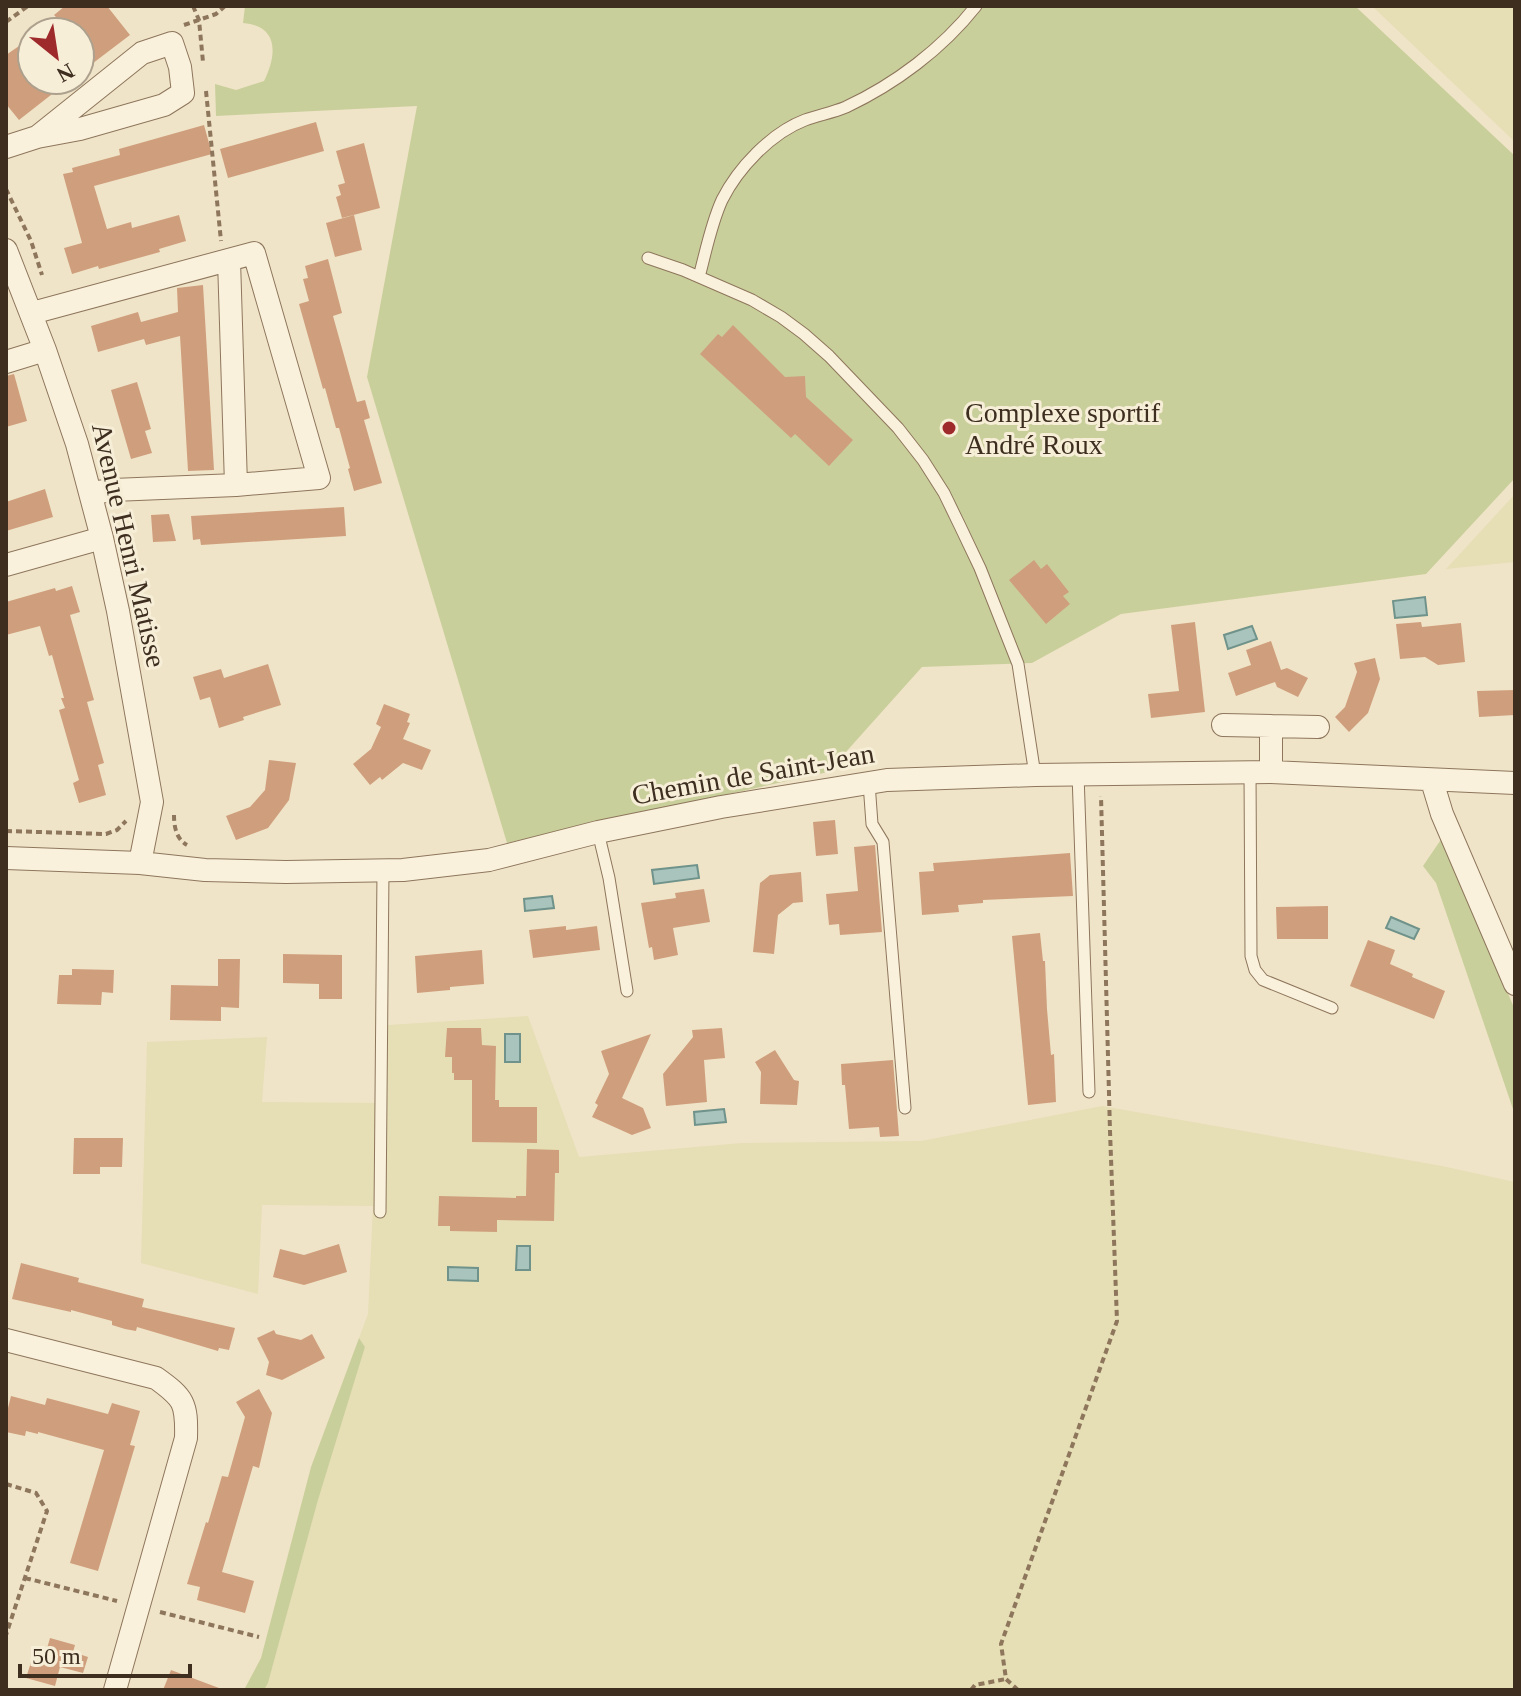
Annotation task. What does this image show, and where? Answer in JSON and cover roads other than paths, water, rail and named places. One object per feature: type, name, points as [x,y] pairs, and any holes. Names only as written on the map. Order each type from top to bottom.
[{"type":"street","points":[[6,147],[164,105],[183,93],[180,67],[172,43],[142,53],[37,137]]},
{"type":"street","name":"Avenue Henri Matisse","points":[[6,250],[45,350],[91,493],[163,800],[140,863]]},
{"type":"street","points":[[32,313],[254,253],[319,478],[91,493]]},
{"type":"street","points":[[226,261],[236,485]]},
{"type":"street","points":[[6,362],[45,350]]},
{"type":"street","points":[[6,565],[102,538]]},
{"type":"street","points":[[1223,725],[1318,727]]},
{"type":"street","points":[[1260,772],[1271,726]]},
{"type":"street","name":"Chemin de Saint-Jean","points":[[6,858],[140,863],[205,870],[403,870],[489,860],[598,832],[721,807],[887,780],[1260,772],[1515,783]]},
{"type":"street","points":[[1432,781],[1442,814],[1515,984]]},
{"type":"street","points":[[6,1340],[156,1378],[176,1392],[187,1412],[186,1438],[115,1690]]},
{"type":"lane","points":[[699,277],[723,198],[762,148],[802,121],[847,106],[913,66],[944,42],[976,6]]},
{"type":"lane","points":[[648,258],[752,300],[781,317],[829,356],[923,460],[944,493],[980,568],[1018,664],[1035,775]]},
{"type":"lane","points":[[1260,772],[1251,956],[1255,970],[1263,980],[1332,1008]]},
{"type":"lane","points":[[1089,774],[1089,1092]]},
{"type":"lane","points":[[869,783],[872,824],[883,842],[905,1108]]},
{"type":"lane","points":[[598,832],[609,878],[627,991]]},
{"type":"lane","points":[[380,1212],[383,870]]},
{"type":"water","points":[[1425,597],[1427,615],[1395,618],[1393,601]]},
{"type":"water","points":[[1252,626],[1257,639],[1228,649],[1224,635]]},
{"type":"water","points":[[697,865],[699,878],[654,884],[652,870]]},
{"type":"water","points":[[552,896],[554,908],[525,911],[524,899]]},
{"type":"water","points":[[1391,917],[1419,929],[1414,939],[1386,928]]},
{"type":"water","points":[[505,1034],[520,1034],[520,1062],[505,1062]]},
{"type":"water","points":[[724,1109],[726,1122],[695,1125],[694,1112]]},
{"type":"water","points":[[517,1246],[530,1246],[530,1270],[516,1270]]},
{"type":"water","points":[[448,1267],[478,1268],[478,1281],[448,1280]]},
{"type":"place","name":"Complexe sportif André Roux","points":[[949,428]]}]
